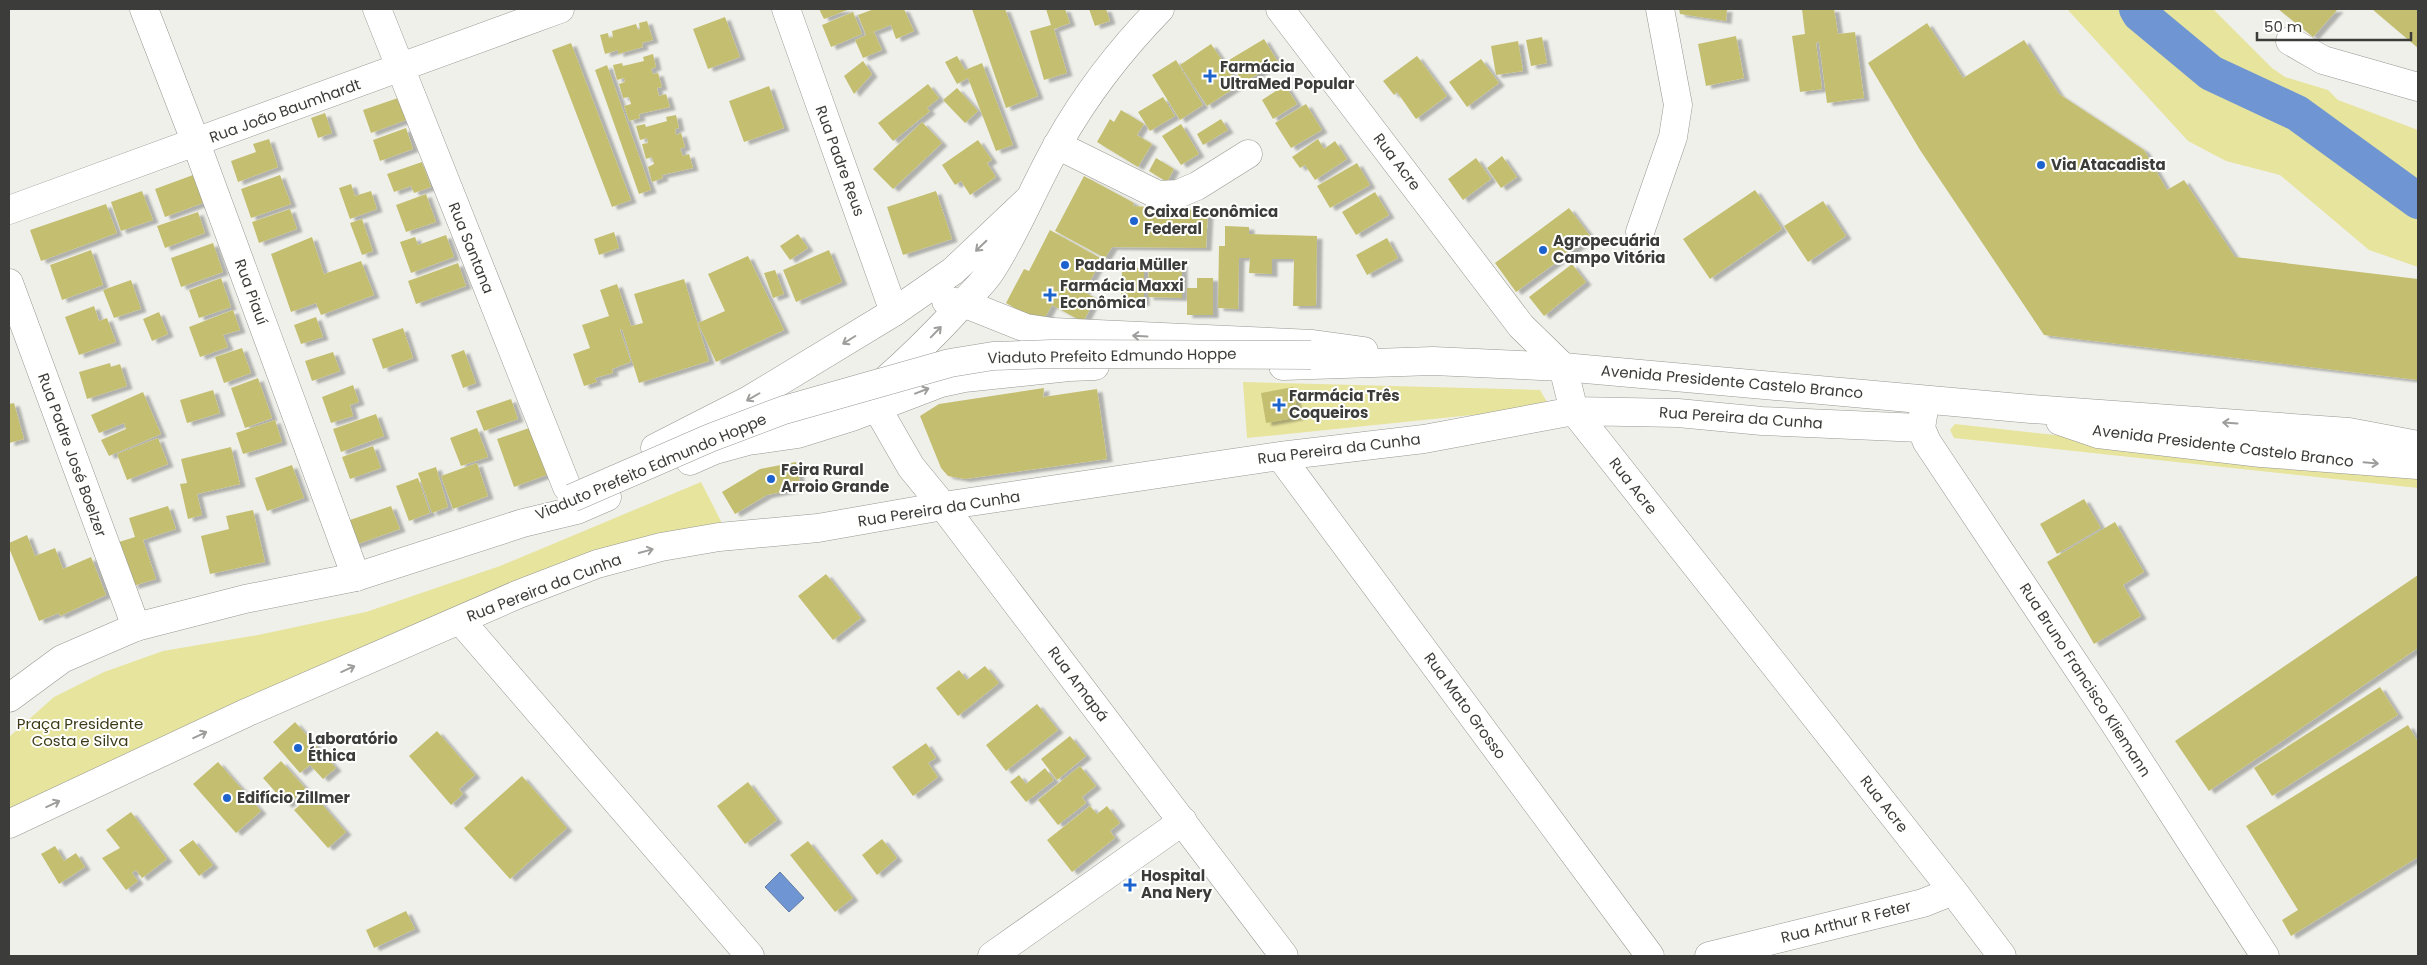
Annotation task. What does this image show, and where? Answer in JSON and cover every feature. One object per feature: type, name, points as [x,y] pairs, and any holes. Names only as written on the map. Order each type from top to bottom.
[{"type":"street","name":"Rua Piauí","points":[[144,9],[196,143],[356,577]]},
{"type":"street","name":"Rua Santana","points":[[377,9],[569,493]]},
{"type":"street","name":"Rua João Baumhardt","points":[[9,210],[400,69],[560,9]]},
{"type":"street","name":"Rua Padre Reus","points":[[786,9],[904,305]]},
{"type":"street","points":[[835,423],[898,369],[990,273],[1015,230],[1028,200],[1057,145],[1099,79],[1125,45],[1160,9]]},
{"type":"street","name":"Rua Acre","points":[[1280,9],[1521,326],[1563,366],[1574,412],[1953,891],[2002,956]]},
{"type":"street","points":[[1640,232],[1673,137],[1678,105],[1660,9]]},
{"type":"street","points":[[2290,41],[2324,60],[2418,87]]},
{"type":"street","points":[[1057,145],[1158,195],[1178,194],[1197,186],[1248,154]]},
{"type":"street","points":[[569,493],[680,437],[795,373],[904,305],[953,271],[1028,200]]},
{"type":"street","points":[[964,378],[986,371],[998,361],[1000,352],[999,342],[988,293],[990,273]]},
{"type":"street","name":"Rua Padre José Boelzer","points":[[9,283],[136,627]]},
{"type":"street","name":"Avenida Presidente Castelo Branco","points":[[904,305],[963,303],[1026,328],[1053,332],[1312,344],[1433,360],[1563,366],[2031,409],[2349,432],[2418,445]]},
{"type":"street","name":"Viaduto Prefeito Edmundo Hoppe","points":[[522,523],[569,493],[784,410],[950,363],[993,356],[1052,354],[1311,355],[1433,360]]},
{"type":"street","name":"Avenida Presidente Castelo Branco","points":[[522,523],[577,510],[715,450],[748,441],[798,434],[835,423],[941,383],[964,378],[1069,366],[1312,366],[1433,360]]},
{"type":"street","points":[[795,373],[789,381],[786,402],[789,416],[798,434]]},
{"type":"street","points":[[1921,428],[1925,400]]},
{"type":"street","name":"Rua Amapá","points":[[877,408],[911,467],[943,506],[1284,956]]},
{"type":"street","name":"Avenida Presidente Castelo Branco","points":[[2031,409],[2098,434],[2202,444],[2262,453],[2418,465]]},
{"type":"street","name":"Rua Pereira da Cunha","points":[[9,824],[248,712],[519,594],[597,564],[661,547],[719,537],[818,528],[943,506],[1280,456],[1424,439],[1574,412],[1678,413],[1762,422],[1921,428]]},
{"type":"street","name":"Rua Bruno Francisco Kliemann","points":[[1921,428],[1927,442],[2108,713],[2265,956]]},
{"type":"street","points":[[2202,444],[2248,441],[2328,448],[2342,442],[2349,432]]},
{"type":"street","name":"Rua Mato Grosso","points":[[1280,456],[1650,956]]},
{"type":"street","points":[[9,698],[62,659],[136,627],[245,599],[356,577],[522,523]]},
{"type":"street","points":[[460,620],[750,956]]},
{"type":"street","points":[[992,956],[1183,822]]},
{"type":"street","name":"Rua Arthur R Feter","points":[[1709,956],[1923,902],[1953,891]]},
{"type":"green space","points":[[2067,9],[2213,9],[2272,68],[2285,77],[2328,90],[2338,100],[2418,130],[2418,267],[2369,250],[2280,175],[2226,161],[2188,141]]},
{"type":"green space","points":[[1243,382],[1540,390],[1550,407],[1247,438]]},
{"type":"green space","points":[[1955,424],[2418,475],[2418,488],[1954,438],[1950,430]]},
{"type":"green space","name":"Praça Presidente Costa e Silva","points":[[701,482],[724,527],[612,549],[9,819],[9,737],[54,697],[104,672],[163,651],[258,635],[366,612],[500,566]]},
{"type":"water","points":[[780,872],[804,898],[789,912],[765,887]]},
{"type":"building","points":[[819,9],[850,9],[824,19]]},
{"type":"building","points":[[874,9],[904,9],[914,31],[896,39],[891,25],[868,34],[874,32],[882,50],[863,58],[855,40],[866,35],[858,15]]},
{"type":"building","points":[[972,9],[1005,9],[1038,96],[1006,108]]},
{"type":"building","points":[[1046,9],[1065,9],[1070,23],[1054,29],[1067,73],[1044,80],[1030,31],[1051,25]]},
{"type":"building","points":[[1089,9],[1106,9],[1110,21],[1095,26]]},
{"type":"building","points":[[1679,9],[1727,9],[1726,21],[1680,14]]},
{"type":"building","points":[[1802,9],[1834,9],[1838,34],[1855,32],[1864,98],[1827,103],[1819,42],[1816,43],[1822,89],[1800,92],[1792,36],[1805,34]]},
{"type":"building","points":[[2278,9],[2338,9],[2313,37]]},
{"type":"building","points":[[2372,9],[2418,9],[2418,48]]},
{"type":"building","points":[[853,12],[862,34],[831,47],[822,25]]},
{"type":"building","points":[[725,17],[740,57],[708,69],[693,29]]},
{"type":"building","points":[[647,21],[653,40],[642,43],[643,47],[618,54],[618,50],[605,54],[600,35],[608,33],[609,38],[613,37],[612,31],[636,24],[638,30],[640,29],[639,23]]},
{"type":"building","name":"Via Atacadista","points":[[1927,23],[1963,78],[2024,40],[2059,94],[2144,150],[2167,190],[2184,180],[2235,257],[2418,279],[2418,380],[2044,335],[1920,150],[1868,63]]},
{"type":"building","points":[[1736,36],[1744,78],[1706,86],[1698,44]]},
{"type":"building","points":[[1542,37],[1547,63],[1531,66],[1526,40]]},
{"type":"building","points":[[1264,39],[1278,62],[1243,83],[1229,60]]},
{"type":"building","points":[[1518,41],[1523,71],[1496,75],[1491,46]]},
{"type":"building","points":[[571,43],[631,200],[612,207],[552,50]]},
{"type":"building","name":"Farmácia UltraMed Popular","points":[[1211,44],[1239,85],[1207,106],[1180,65]]},
{"type":"building","points":[[653,54],[656,67],[651,69],[653,74],[658,73],[662,87],[657,88],[659,96],[666,94],[670,107],[639,114],[640,118],[629,121],[624,106],[631,104],[629,97],[623,98],[619,84],[625,82],[624,78],[617,80],[613,65],[622,63],[623,66],[644,61],[643,57]]},
{"type":"building","points":[[957,56],[965,70],[982,63],[1013,145],[996,151],[968,78],[957,84],[945,62]]},
{"type":"building","points":[[1417,56],[1447,96],[1416,119],[1397,92],[1394,95],[1383,81]]},
{"type":"building","points":[[1481,59],[1499,83],[1467,107],[1449,82]]},
{"type":"building","points":[[1176,60],[1203,105],[1180,120],[1152,75]]},
{"type":"building","points":[[863,61],[872,74],[854,94],[844,76]]},
{"type":"building","points":[[607,65],[651,190],[639,194],[595,70]]},
{"type":"building","points":[[928,84],[939,98],[927,108],[930,111],[893,141],[878,123]]},
{"type":"building","points":[[1285,85],[1297,104],[1273,119],[1262,100]]},
{"type":"building","points":[[769,86],[784,128],[744,142],[729,101]]},
{"type":"building","points":[[957,88],[978,111],[965,123],[943,100]]},
{"type":"building","points":[[1163,97],[1175,116],[1150,131],[1138,112]]},
{"type":"building","points":[[398,98],[406,120],[371,133],[363,110]]},
{"type":"building","points":[[1306,104],[1322,130],[1291,148],[1275,123]]},
{"type":"building","points":[[1121,110],[1144,124],[1137,135],[1152,144],[1138,167],[1097,142],[1110,119],[1114,122]]},
{"type":"building","points":[[325,113],[332,133],[318,138],[311,118]]},
{"type":"building","points":[[676,115],[679,128],[675,129],[676,135],[681,133],[685,147],[680,149],[683,156],[689,154],[693,168],[662,175],[663,178],[652,182],[648,167],[654,164],[652,157],[646,159],[642,144],[648,143],[647,138],[640,140],[636,126],[645,124],[646,127],[667,121],[666,117]]},
{"type":"building","points":[[1221,119],[1228,130],[1203,145],[1197,134]]},
{"type":"building","points":[[922,122],[942,143],[893,189],[873,169]]},
{"type":"building","points":[[1181,124],[1199,154],[1181,165],[1162,136]]},
{"type":"building","points":[[406,128],[413,149],[380,161],[373,140]]},
{"type":"building","points":[[269,139],[278,167],[238,182],[231,161],[256,152],[253,144]]},
{"type":"building","points":[[1318,139],[1324,149],[1335,141],[1347,159],[1315,180],[1305,165],[1300,168],[1292,157]]},
{"type":"building","points":[[978,140],[992,160],[987,163],[996,177],[970,195],[961,181],[955,185],[942,165]]},
{"type":"building","points":[[1502,156],[1517,177],[1501,188],[1487,168]]},
{"type":"building","points":[[1156,158],[1174,169],[1167,182],[1149,171]]},
{"type":"building","points":[[1476,158],[1491,179],[1463,200],[1448,179]]},
{"type":"building","points":[[422,162],[431,187],[414,193],[411,186],[394,192],[387,174]]},
{"type":"building","points":[[1357,163],[1370,185],[1330,208],[1317,186]]},
{"type":"building","points":[[193,175],[203,203],[165,217],[155,189]]},
{"type":"building","points":[[280,175],[291,204],[251,218],[241,189]]},
{"type":"building","name":"Caixa Econômica Federal","points":[[1084,176],[1134,203],[1133,206],[1208,211],[1206,248],[1112,247],[1105,258],[1055,231]]},
{"type":"building","points":[[351,184],[355,196],[371,191],[377,209],[350,219],[339,188]]},
{"type":"building","points":[[1755,190],[1782,229],[1710,279],[1683,239]]},
{"type":"building","points":[[142,191],[153,220],[121,231],[111,202]]},
{"type":"building","points":[[936,191],[952,239],[903,255],[887,207]]},
{"type":"building","points":[[1375,192],[1389,215],[1356,235],[1342,212]]},
{"type":"building","points":[[426,194],[436,222],[406,232],[396,205]]},
{"type":"building","points":[[1823,201],[1846,236],[1808,262],[1784,226]]},
{"type":"building","points":[[106,204],[117,233],[41,261],[30,230]]},
{"type":"building","name":"Agropecuária Campo Vitória","points":[[1569,208],[1591,237],[1516,292],[1495,263]]},
{"type":"building","points":[[290,209],[297,229],[259,243],[252,222]]},
{"type":"building","points":[[198,212],[205,233],[165,248],[157,226]]},
{"type":"building","points":[[362,219],[373,251],[362,255],[350,223]]},
{"type":"building","points":[[1225,226],[1249,227],[1249,234],[1317,236],[1316,306],[1293,306],[1294,259],[1272,259],[1272,274],[1249,273],[1250,258],[1239,258],[1238,309],[1218,308],[1219,246],[1225,246]]},
{"type":"building","points":[[1050,230],[1102,259],[1084,292],[1096,298],[1083,322],[1052,305],[1042,323],[1006,303],[1024,269],[1029,271]]},
{"type":"building","points":[[614,232],[619,248],[599,255],[594,239]]},
{"type":"building","points":[[798,234],[808,248],[790,260],[780,246]]},
{"type":"building","points":[[446,235],[454,257],[411,273],[400,242],[415,237],[418,245]]},
{"type":"building","points":[[312,237],[324,274],[361,261],[374,295],[321,315],[316,303],[291,312],[271,254]]},
{"type":"building","points":[[1387,238],[1398,258],[1367,275],[1356,255]]},
{"type":"building","points":[[213,243],[223,272],[181,287],[171,258]]},
{"type":"building","points":[[91,250],[103,285],[62,300],[50,265]]},
{"type":"building","points":[[829,250],[842,282],[796,302],[783,270]]},
{"type":"building","points":[[748,256],[784,330],[716,362],[698,323],[725,311],[708,274]]},
{"type":"building","points":[[458,263],[466,286],[416,304],[408,281]]},
{"type":"building","points":[[1149,264],[1182,264],[1182,298],[1148,297]]},
{"type":"building","points":[[1572,264],[1586,282],[1544,316],[1529,297]]},
{"type":"building","points":[[1122,268],[1144,268],[1144,303],[1121,302]]},
{"type":"building","points":[[775,270],[784,294],[773,298],[764,273]]},
{"type":"building","points":[[221,278],[231,307],[199,318],[189,290]]},
{"type":"building","points":[[1197,278],[1213,278],[1213,315],[1187,315],[1187,288],[1197,288]]},
{"type":"building","points":[[684,279],[709,361],[639,383],[622,329],[620,330],[631,362],[612,369],[613,373],[595,378],[597,382],[584,386],[573,354],[590,348],[582,325],[609,316],[600,290],[617,284],[631,326],[643,323],[634,294]]},
{"type":"building","points":[[131,280],[141,309],[114,318],[103,290]]},
{"type":"building","points":[[94,306],[99,321],[107,318],[116,342],[79,355],[65,317]]},
{"type":"building","points":[[233,310],[240,330],[223,335],[228,347],[200,357],[189,327]]},
{"type":"building","points":[[159,312],[168,334],[152,341],[143,319]]},
{"type":"building","points":[[316,317],[323,337],[301,344],[294,325]]},
{"type":"building","points":[[403,328],[413,358],[383,369],[372,339]]},
{"type":"building","points":[[242,348],[251,373],[224,383],[215,357]]},
{"type":"building","points":[[464,350],[476,383],[463,388],[451,355]]},
{"type":"building","points":[[333,352],[340,371],[312,381],[305,361]]},
{"type":"building","points":[[110,363],[111,367],[120,364],[127,386],[87,399],[79,372]]},
{"type":"building","points":[[258,378],[272,418],[245,428],[231,388]]},
{"type":"building","points":[[353,385],[359,402],[350,405],[353,416],[331,423],[322,397]]},
{"type":"building","name":"Farmácia Três Coqueiros","points":[[1293,387],[1298,417],[1266,423],[1261,393]]},
{"type":"building","points":[[1044,388],[1043,397],[1097,389],[1107,459],[965,479],[948,476],[941,468],[920,416],[939,404]]},
{"type":"building","points":[[213,390],[220,413],[187,423],[180,400]]},
{"type":"building","points":[[143,392],[161,434],[109,456],[101,440],[126,429],[124,423],[99,433],[91,415]]},
{"type":"building","points":[[511,399],[518,419],[484,431],[476,411]]},
{"type":"building","points":[[14,403],[24,439],[9,443],[9,404]]},
{"type":"building","points":[[376,414],[384,436],[341,452],[333,429]]},
{"type":"building","points":[[275,420],[282,442],[243,454],[236,433]]},
{"type":"building","points":[[532,427],[549,474],[514,487],[497,439]]},
{"type":"building","points":[[477,428],[488,457],[461,466],[450,438]]},
{"type":"building","points":[[158,438],[168,464],[127,480],[117,454]]},
{"type":"building","points":[[373,446],[381,468],[350,479],[342,457]]},
{"type":"building","points":[[231,447],[240,484],[197,494],[202,515],[188,519],[180,484],[187,483],[181,459]]},
{"type":"building","name":"Feira Rural Arroio Grande","points":[[796,462],[801,488],[767,495],[735,514],[722,492],[760,469]]},
{"type":"building","points":[[477,463],[488,496],[453,509],[441,476]]},
{"type":"building","points":[[292,465],[304,498],[267,511],[255,478]]},
{"type":"building","points":[[436,467],[448,507],[432,513],[418,473]]},
{"type":"building","points":[[418,478],[430,513],[409,521],[396,486]]},
{"type":"building","points":[[2084,499],[2101,528],[2057,554],[2040,524]]},
{"type":"building","points":[[168,506],[176,529],[143,540],[156,579],[133,586],[119,542],[135,537],[129,518]]},
{"type":"building","points":[[391,506],[400,529],[352,546],[344,522]]},
{"type":"building","points":[[253,510],[265,562],[210,574],[201,536],[229,529],[226,516]]},
{"type":"building","points":[[2115,522],[2144,572],[2123,585],[2141,616],[2094,644],[2047,562]]},
{"type":"building","points":[[27,535],[35,556],[55,548],[63,569],[91,557],[106,595],[60,616],[59,613],[39,621],[9,548],[9,543]]},
{"type":"building","points":[[826,574],[861,618],[833,640],[798,596]]},
{"type":"building","points":[[2418,575],[2418,648],[2209,791],[2175,741]]},
{"type":"building","points":[[985,666],[999,683],[958,716],[936,688],[959,670],[967,680]]},
{"type":"building","points":[[2380,687],[2398,715],[2272,796],[2254,768]]},
{"type":"building","points":[[1037,704],[1058,730],[1006,771],[986,745]]},
{"type":"building","name":"Laboratório Éthica","points":[[295,722],[336,768],[323,779],[310,765],[300,773],[273,742]]},
{"type":"building","points":[[2408,725],[2418,742],[2418,857],[2291,936],[2282,920],[2298,910],[2246,826]]},
{"type":"building","points":[[437,731],[475,775],[459,789],[463,794],[451,805],[409,756]]},
{"type":"building","points":[[1070,736],[1086,756],[1057,780],[1041,759]]},
{"type":"building","points":[[926,743],[936,758],[928,763],[938,777],[913,796],[892,767]]},
{"type":"building","points":[[281,761],[306,789],[287,805],[263,778]]},
{"type":"building","name":"Edifício Zillmer","points":[[218,762],[261,811],[236,833],[193,784]]},
{"type":"building","points":[[1080,766],[1096,786],[1082,797],[1086,803],[1058,825],[1038,800]]},
{"type":"building","points":[[1045,768],[1054,780],[1026,802],[1010,782],[1019,775],[1026,784]]},
{"type":"building","points":[[522,776],[567,828],[510,879],[464,828]]},
{"type":"building","points":[[748,782],[777,820],[745,844],[717,806]]},
{"type":"building","points":[[313,794],[346,832],[328,848],[294,810]]},
{"type":"building","points":[[1090,806],[1097,814],[1107,806],[1120,823],[1110,831],[1115,838],[1072,872],[1047,840]]},
{"type":"building","points":[[131,812],[167,859],[142,878],[136,870],[132,873],[138,881],[126,890],[102,858],[120,848],[106,830]]},
{"type":"building","points":[[882,839],[897,858],[877,875],[862,855]]},
{"type":"building","points":[[193,840],[213,865],[199,876],[179,850]]},
{"type":"building","points":[[808,841],[853,898],[835,912],[790,855]]},
{"type":"building","points":[[55,846],[64,861],[76,853],[85,867],[59,884],[41,854]]},
{"type":"building","points":[[406,911],[415,929],[374,948],[366,930]]},
{"type":"waterway","points":[[2137,9],[2140,14],[2211,73],[2297,113],[2418,201]]},
{"type":"place","name":"Farmácia UltraMed Popular","points":[[1210,76]]},
{"type":"place","name":"Via Atacadista","points":[[2041,165]]},
{"type":"place","name":"Caixa Econômica Federal","points":[[1134,221]]},
{"type":"place","name":"Agropecuária Campo Vitória","points":[[1543,250]]},
{"type":"place","name":"Padaria Müller","points":[[1065,265]]},
{"type":"place","name":"Farmácia Maxxi Econômica","points":[[1050,295]]},
{"type":"place","name":"Farmácia Três Coqueiros","points":[[1279,405]]},
{"type":"place","name":"Feira Rural Arroio Grande","points":[[771,479]]},
{"type":"place","name":"Laboratório Éthica","points":[[298,748]]},
{"type":"place","name":"Edifício Zillmer","points":[[227,798]]},
{"type":"place","name":"Hospital Ana Nery","points":[[1130,885]]}]
